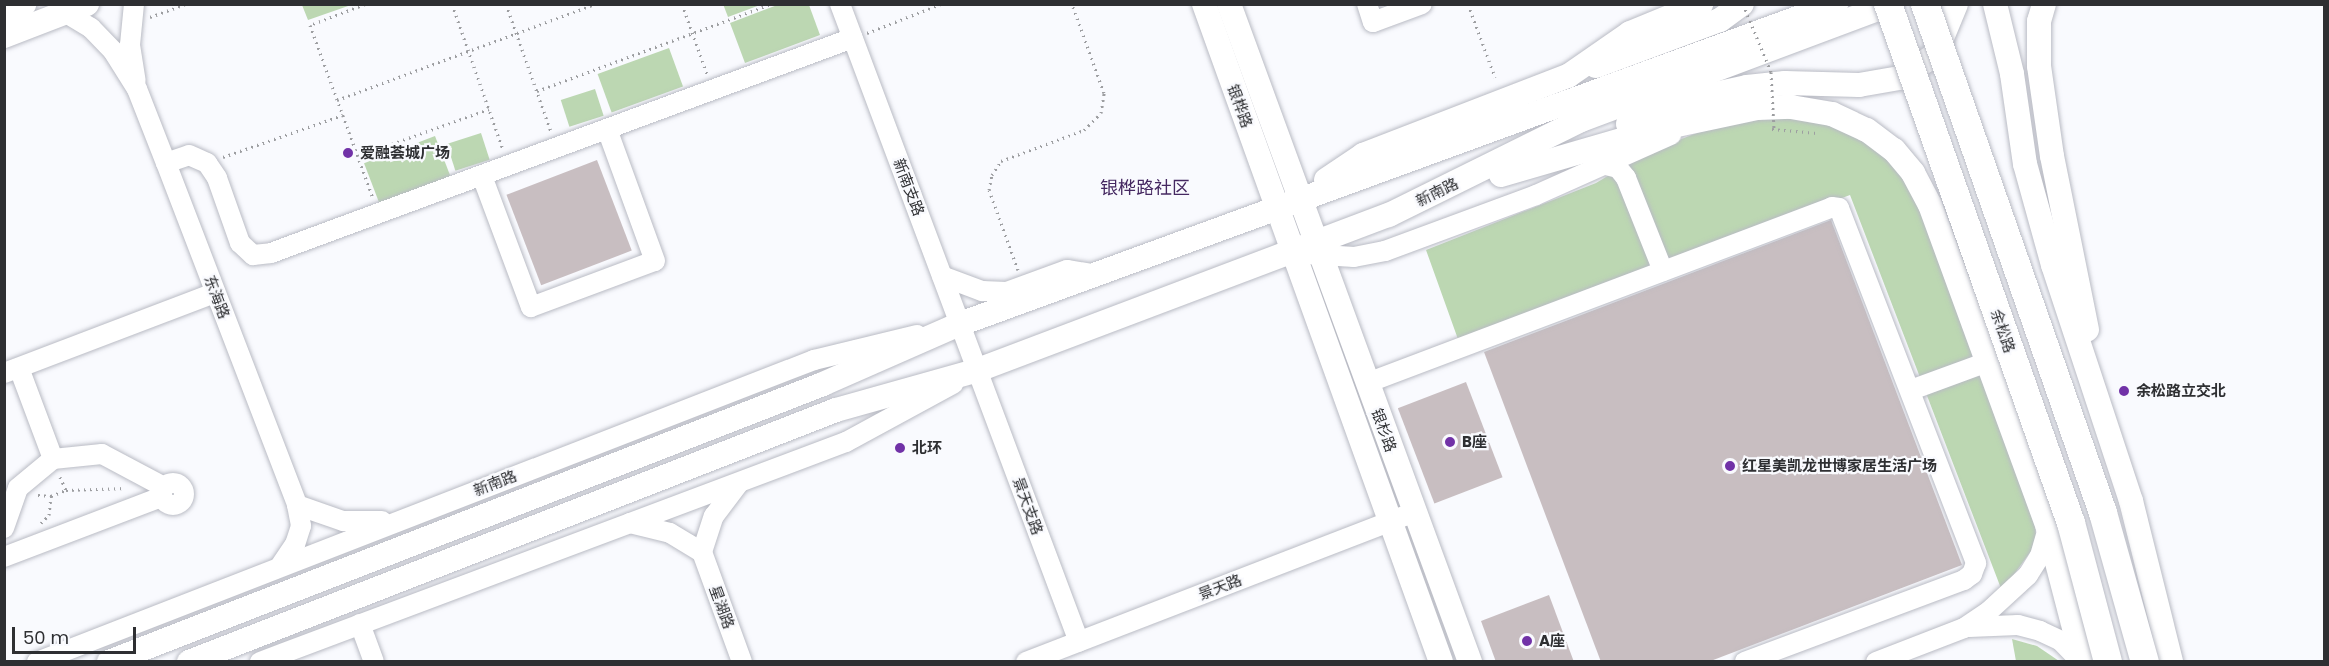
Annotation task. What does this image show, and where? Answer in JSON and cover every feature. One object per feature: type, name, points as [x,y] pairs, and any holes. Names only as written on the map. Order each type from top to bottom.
[{"type":"highway","name":"余松路","points":[[1890,4],[2071,523],[2108,662]]},
{"type":"highway","points":[[1925,4],[2103,513],[2145,662]]},
{"type":"main road","points":[[4,12],[24,4]]},
{"type":"main road","name":"银桦路","points":[[1204,4],[1276,207]]},
{"type":"main road","name":"银桦路","points":[[1229,4],[1299,198]]},
{"type":"main road","points":[[1568,76],[1630,33],[1701,4]]},
{"type":"main road","points":[[1299,198],[1363,154],[1690,32],[1720,20],[1743,4]]},
{"type":"main road","name":"新南路","points":[[109,662],[541,491],[823,384],[960,324],[1299,198],[1836,4]]},
{"type":"main road","name":"新南路","points":[[189,662],[836,410],[978,370],[1293,251],[1319,249],[1581,120],[1890,4]]},
{"type":"main road","points":[[1389,215],[1532,164],[1663,109],[1706,96],[1785,83],[1859,86],[1899,78],[1935,55],[1956,4]]},
{"type":"main road","points":[[1995,4],[2012,74],[2025,164],[2053,265],[2131,501],[2171,662]]},
{"type":"main road","points":[[2044,4],[2039,21],[2039,66],[2100,405]]},
{"type":"main road","points":[[4,36],[77,8]]},
{"type":"main road","points":[[1532,164],[1715,115],[1791,107],[1832,114],[1867,130],[1894,150],[1913,173],[1930,205],[2048,528],[2082,662]]},
{"type":"main road","name":"银杉路","points":[[1299,198],[1470,662]]},
{"type":"main road","name":"银杉路","points":[[1276,207],[1441,662]]},
{"type":"street","name":"东海路","points":[[134,4],[131,24],[122,48],[297,506],[301,526],[295,544],[281,565]]},
{"type":"street","name":"新南支路","points":[[840,4],[978,370]]},
{"type":"street","points":[[1366,4],[1373,22],[1422,4]]},
{"type":"street","points":[[77,8],[91,28],[122,48]]},
{"type":"street","points":[[166,163],[189,155],[207,163],[217,178],[240,243],[254,255],[271,253],[853,38]]},
{"type":"street","points":[[1319,249],[1385,251],[1536,195],[1715,115]]},
{"type":"street","points":[[482,176],[531,307],[655,261],[607,129]]},
{"type":"street","points":[[1532,164],[1607,163],[1618,168],[1626,178],[1663,271]]},
{"type":"street","points":[[1367,383],[1832,207],[1839,208],[1976,563],[1972,574],[1745,662]]},
{"type":"street","points":[[942,276],[982,291],[1006,292],[1067,270],[1093,274]]},
{"type":"street","points":[[53,459],[12,370],[215,293]]},
{"type":"street","name":"新南路","points":[[37,662],[281,565],[814,360],[960,324]]},
{"type":"street","points":[[1911,390],[1987,362]]},
{"type":"street","name":"新南路","points":[[260,662],[846,442],[978,370]]},
{"type":"street","name":"景天支路","points":[[978,370],[1078,642]]},
{"type":"street","points":[[4,528],[18,488],[53,459],[102,454],[158,488]]},
{"type":"street","points":[[630,523],[670,533],[702,552],[714,516],[739,483]]},
{"type":"street","points":[[4,557],[158,488]]},
{"type":"street","points":[[297,506],[343,521],[395,521]]},
{"type":"street","name":"景天路","points":[[1026,662],[1414,512]]},
{"type":"street","points":[[1964,628],[2004,599],[2028,575],[2040,556],[2048,528]]},
{"type":"street","name":"星湖路","points":[[702,552],[742,662]]},
{"type":"street","points":[[1876,662],[1964,628],[1995,623],[2029,628],[2061,641],[2082,662]]},
{"type":"street","points":[[360,624],[374,662]]},
{"type":"path","points":[[131,24],[185,4]]},
{"type":"path","points":[[365,4],[310,25],[379,214]]},
{"type":"path","points":[[452,4],[509,165]]},
{"type":"path","points":[[506,4],[557,147]]},
{"type":"path","points":[[682,4],[713,90]]},
{"type":"path","points":[[537,91],[771,4]]},
{"type":"path","points":[[853,38],[941,4]]},
{"type":"path","points":[[1024,286],[989,190],[1001,161],[1084,130],[1101,113],[1104,93],[1072,4]]},
{"type":"path","points":[[1468,4],[1494,77]]},
{"type":"path","points":[[1743,4],[1771,72],[1774,129]]},
{"type":"path","points":[[338,100],[594,5]]},
{"type":"path","points":[[358,156],[489,109]]},
{"type":"path","points":[[207,163],[343,115]]},
{"type":"path","points":[[1763,130],[1774,129],[1828,135]]},
{"type":"path","points":[[34,545],[36,529],[49,515],[51,496],[66,490],[116,491],[158,488]]},
{"type":"green space","points":[[302,4],[351,5],[308,20]]},
{"type":"green space","points":[[723,4],[760,4],[760,5],[728,17]]},
{"type":"green space","points":[[780,4],[809,5],[820,35],[745,63],[730,23]]},
{"type":"green space","points":[[669,48],[683,87],[612,113],[598,74]]},
{"type":"green space","points":[[595,89],[604,116],[569,127],[561,100]]},
{"type":"green space","points":[[1757,116],[1797,117],[1832,125],[1864,139],[1908,176],[2034,518],[2036,536],[2031,551],[2002,591],[1850,195],[1459,342],[1426,250],[1596,183],[1646,153],[1717,125]]},
{"type":"green space","points":[[481,133],[490,160],[455,171],[447,144]]},
{"type":"green space","points":[[435,136],[450,176],[379,203],[364,163]]},
{"type":"green space","points":[[2012,639],[2037,646],[2059,661],[2016,661]]},
{"type":"building","points":[[597,160],[632,251],[541,285],[506,195]]},
{"type":"building","name":"红星美凯龙世博家居生活广场","points":[[1831,220],[1962,565],[1708,662],[1601,662],[1484,352]]},
{"type":"building","name":"B座","points":[[1466,382],[1503,477],[1434,503],[1398,408]]},
{"type":"building","name":"A座","points":[[1549,595],[1574,662],[1496,662],[1481,621]]},
{"type":"place","name":"爱融荟城广场","points":[[348,153]]},
{"type":"place","name":"余松路立交北","points":[[2124,391]]},
{"type":"place","name":"B座","points":[[1450,442]]},
{"type":"place","name":"北环","points":[[900,448]]},
{"type":"place","name":"红星美凯龙世博家居生活广场","points":[[1730,466]]},
{"type":"place","name":"A座","points":[[1527,641]]},
{"type":"district","name":"银桦路社区","points":[[1145,188]]}]
